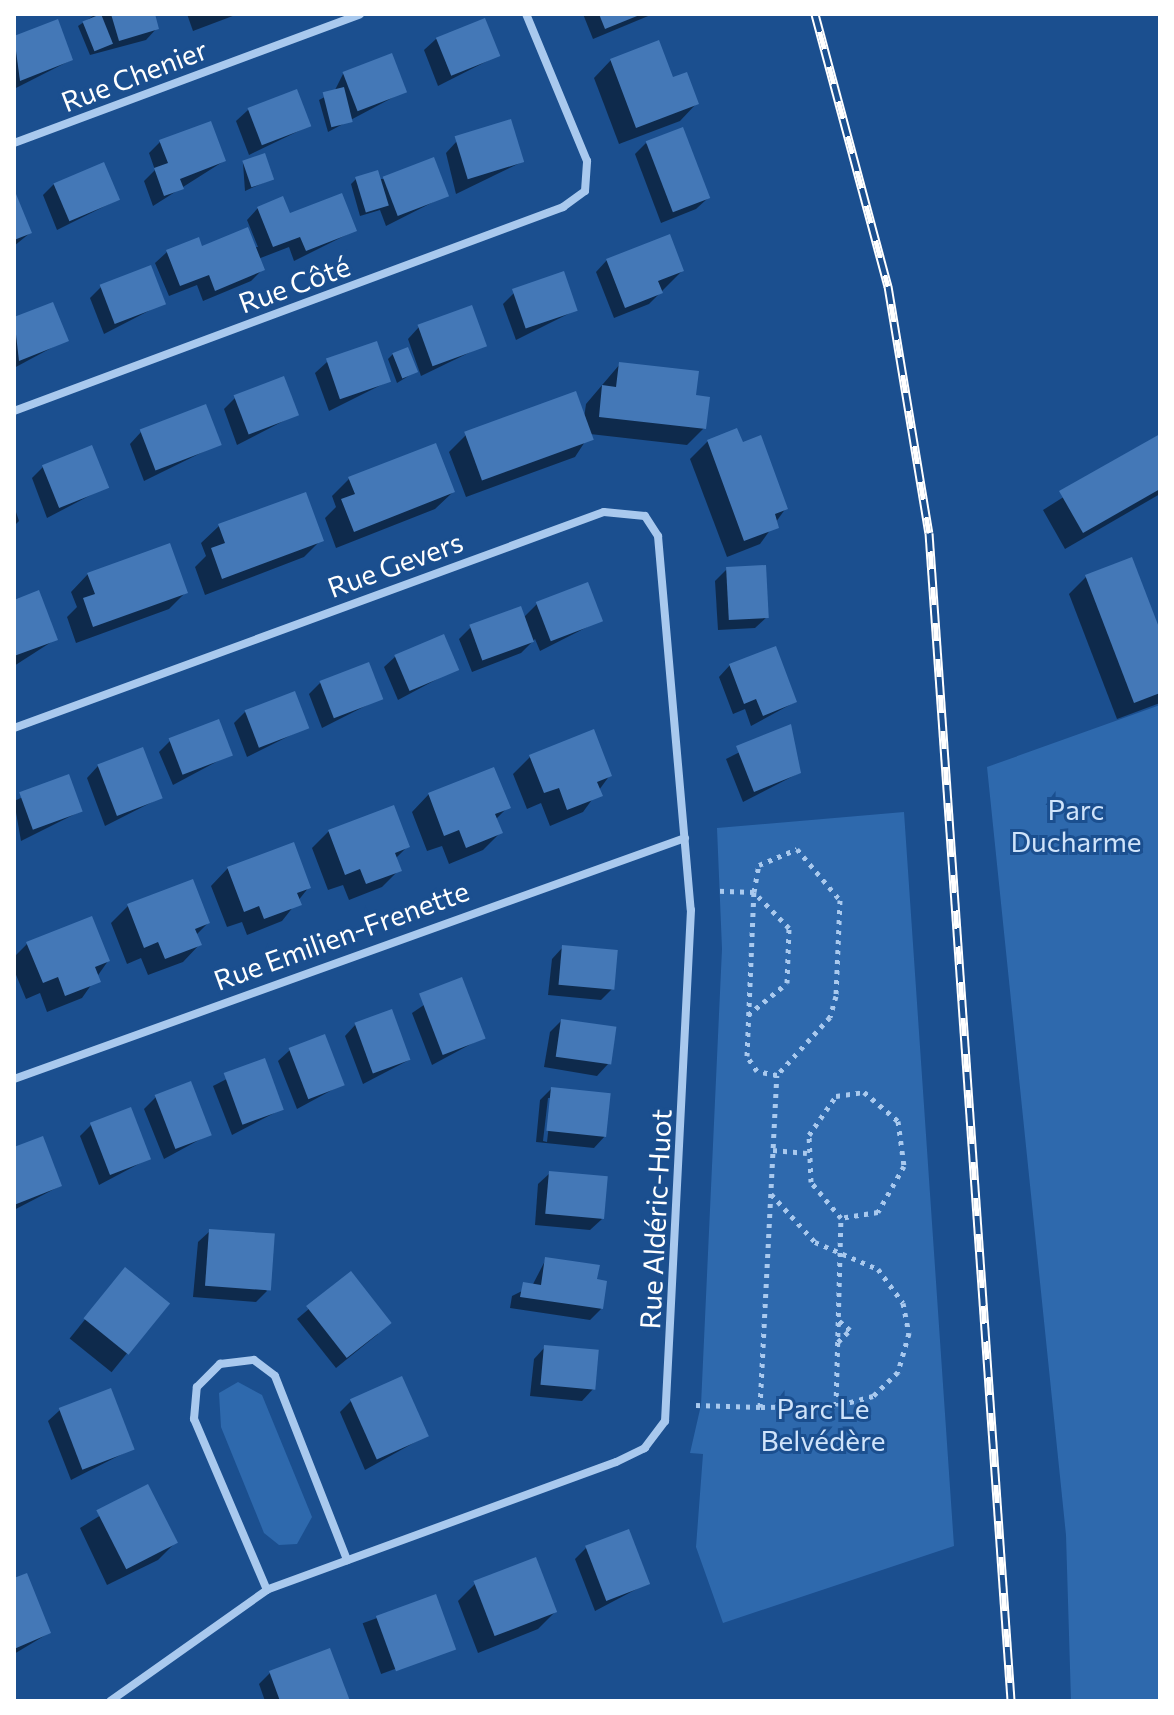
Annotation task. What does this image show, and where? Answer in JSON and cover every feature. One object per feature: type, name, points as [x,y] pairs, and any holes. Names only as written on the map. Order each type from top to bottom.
[{"type":"street","name":"Rue Chenier","points":[[14,143],[360,14]]},
{"type":"street","name":"Rue Côté","points":[[14,411],[563,207],[585,191],[587,161],[526,14]]},
{"type":"street","name":"Rue Gevers","points":[[14,728],[622,510],[645,516],[658,536],[669,668]]},
{"type":"street","name":"Rue Aldéric-Huot","points":[[110,1701],[267,1590],[635,1454],[665,1421],[690,941],[685,838],[669,668]]},
{"type":"street","name":"Rue Emilien-Frenette","points":[[14,1079],[685,838]]},
{"type":"street","points":[[267,1590],[194,1419],[201,1378],[220,1364],[254,1360],[275,1376],[347,1560]]},
{"type":"path","points":[[760,1407],[777,1075],[834,1009],[840,900],[797,849],[768,856],[754,892],[748,1015],[750,1065],[777,1075]]},
{"type":"path","points":[[718,891],[754,892],[789,928],[787,983],[748,1015]]},
{"type":"path","points":[[844,1093],[872,1095],[898,1121],[905,1149],[895,1190],[878,1212],[841,1218],[817,1196],[807,1153],[813,1124],[844,1093]]},
{"type":"path","points":[[773,1150],[807,1153]]},
{"type":"path","points":[[696,1405],[836,1406],[883,1390],[898,1372],[909,1333],[888,1279],[806,1235],[771,1194]]},
{"type":"path","points":[[836,1406],[841,1218]]},
{"type":"path","points":[[838,1320],[850,1330],[838,1342]]},
{"type":"green space","name":"Parc Ducharme","points":[[1160,705],[1160,1701],[1071,1701],[1066,1535],[987,767]]},
{"type":"green space","name":"Parc Le Belvédère","points":[[904,812],[954,1546],[723,1623],[696,1547],[703,1454],[690,1453],[701,1405],[722,949],[717,828]]},
{"type":"green space","points":[[238,1382],[262,1395],[312,1517],[297,1544],[279,1545],[264,1533],[221,1427],[219,1393]]},
{"type":"building","points":[[101,14],[113,44],[94,51],[82,21]]},
{"type":"building","points":[[111,14],[155,14],[159,29],[119,41]]},
{"type":"building","points":[[599,14],[642,14],[605,29]]},
{"type":"building","points":[[485,18],[500,56],[451,76],[436,38]]},
{"type":"building","points":[[58,19],[73,60],[20,81],[14,36]]},
{"type":"building","points":[[659,40],[673,77],[687,72],[699,104],[636,128],[610,59]]},
{"type":"building","points":[[392,53],[407,92],[358,111],[343,72]]},
{"type":"building","points":[[344,87],[353,122],[331,127],[323,92]]},
{"type":"building","points":[[297,89],[311,126],[262,145],[248,108]]},
{"type":"building","points":[[511,119],[524,162],[468,179],[455,136]]},
{"type":"building","points":[[211,121],[226,161],[180,179],[184,189],[164,196],[154,168],[168,163],[159,140]]},
{"type":"building","points":[[683,127],[710,198],[673,212],[646,141]]},
{"type":"building","points":[[265,153],[274,179],[251,187],[242,161]]},
{"type":"building","points":[[434,157],[449,196],[398,216],[383,177]]},
{"type":"building","points":[[104,162],[120,200],[69,221],[53,183]]},
{"type":"building","points":[[378,170],[389,205],[366,212],[355,177]]},
{"type":"building","points":[[342,193],[357,231],[306,251],[300,237],[273,247],[257,207],[283,196],[290,213]]},
{"type":"building","points":[[14,195],[32,233],[14,240]]},
{"type":"building","points":[[248,227],[265,270],[215,291],[209,275],[180,286],[166,250],[199,237],[202,246]]},
{"type":"building","points":[[670,234],[684,271],[658,281],[663,293],[625,308],[606,259]]},
{"type":"building","points":[[151,265],[166,304],[115,324],[100,285]]},
{"type":"building","points":[[564,271],[578,311],[526,329],[512,289]]},
{"type":"building","points":[[53,302],[69,341],[19,361],[14,317]]},
{"type":"building","points":[[472,305],[487,346],[433,366],[417,325]]},
{"type":"building","points":[[377,341],[391,382],[340,399],[326,359]]},
{"type":"building","points":[[408,347],[418,372],[402,378],[392,353]]},
{"type":"building","points":[[619,362],[699,371],[696,395],[710,397],[706,429],[599,417],[602,385],[616,387]]},
{"type":"building","points":[[284,376],[299,415],[249,435],[234,395]]},
{"type":"building","points":[[576,391],[594,440],[482,481],[464,432]]},
{"type":"building","points":[[206,404],[222,445],[155,471],[140,429]]},
{"type":"building","points":[[737,428],[743,442],[761,435],[788,509],[775,514],[779,528],[744,541],[707,440]]},
{"type":"building","points":[[1160,434],[1160,489],[1083,533],[1059,491]]},
{"type":"building","points":[[436,443],[455,492],[354,532],[341,499],[355,494],[348,477]]},
{"type":"building","points":[[92,445],[109,488],[59,508],[42,465]]},
{"type":"building","points":[[306,492],[324,541],[222,579],[211,548],[225,543],[218,524]]},
{"type":"building","points":[[170,543],[188,593],[93,627],[83,598],[95,594],[87,573]]},
{"type":"building","points":[[1132,557],[1160,630],[1160,693],[1134,703],[1085,575]]},
{"type":"building","points":[[766,565],[769,618],[729,620],[726,567]]},
{"type":"building","points":[[588,582],[603,621],[551,641],[536,602]]},
{"type":"building","points":[[39,590],[58,640],[14,656],[14,600]]},
{"type":"building","points":[[521,606],[534,642],[482,661],[469,625]]},
{"type":"building","points":[[444,634],[459,670],[410,691],[394,655]]},
{"type":"building","points":[[776,646],[797,702],[763,716],[756,699],[744,704],[729,664]]},
{"type":"building","points":[[369,662],[383,699],[334,718],[320,681]]},
{"type":"building","points":[[295,691],[309,728],[259,748],[245,710]]},
{"type":"building","points":[[219,719],[233,755],[183,775],[169,738]]},
{"type":"building","points":[[791,724],[801,773],[754,792],[736,746]]},
{"type":"building","points":[[594,729],[612,776],[597,782],[603,796],[567,810],[559,788],[544,793],[529,755]]},
{"type":"building","points":[[143,747],[163,798],[117,816],[97,765]]},
{"type":"building","points":[[494,767],[511,808],[495,814],[503,833],[466,848],[459,830],[444,836],[428,793]]},
{"type":"building","points":[[69,774],[83,812],[33,830],[19,792]]},
{"type":"building","points":[[394,805],[410,847],[395,853],[402,871],[366,884],[360,869],[345,875],[328,830]]},
{"type":"building","points":[[294,842],[311,888],[297,893],[302,905],[264,919],[259,906],[244,912],[227,867]]},
{"type":"building","points":[[193,879],[210,923],[195,929],[202,945],[165,959],[158,942],[144,948],[127,904]]},
{"type":"building","points":[[92,916],[110,961],[95,967],[101,982],[65,996],[58,977],[43,983],[26,942]]},
{"type":"building","points":[[562,945],[618,950],[614,990],[559,985]]},
{"type":"building","points":[[462,977],[486,1039],[443,1055],[419,993]]},
{"type":"building","points":[[392,1009],[410,1060],[373,1073],[354,1023]]},
{"type":"building","points":[[561,1019],[616,1027],[611,1064],[556,1057]]},
{"type":"building","points":[[325,1034],[345,1085],[308,1099],[289,1048]]},
{"type":"building","points":[[265,1058],[284,1110],[242,1125],[224,1073]]},
{"type":"building","points":[[191,1081],[212,1135],[175,1149],[155,1095]]},
{"type":"building","points":[[551,1087],[611,1093],[606,1137],[546,1131]]},
{"type":"building","points":[[131,1107],[151,1159],[110,1175],[90,1123]]},
{"type":"building","points":[[43,1136],[62,1186],[14,1205],[14,1147]]},
{"type":"building","points":[[549,1171],[608,1176],[604,1219],[545,1214]]},
{"type":"building","points":[[209,1229],[275,1234],[271,1290],[205,1286]]},
{"type":"building","points":[[545,1257],[600,1265],[597,1279],[607,1281],[603,1309],[520,1297],[523,1282],[541,1285]]},
{"type":"building","points":[[125,1267],[170,1304],[129,1355],[83,1318]]},
{"type":"building","points":[[351,1271],[392,1323],[347,1358],[306,1306]]},
{"type":"building","points":[[544,1345],[599,1350],[595,1390],[541,1385]]},
{"type":"building","points":[[402,1376],[429,1436],[377,1459],[350,1399]]},
{"type":"building","points":[[111,1388],[135,1450],[82,1470],[59,1408]]},
{"type":"building","points":[[148,1484],[178,1543],[126,1569],[96,1510]]},
{"type":"building","points":[[629,1529],[650,1584],[606,1601],[585,1546]]},
{"type":"building","points":[[536,1557],[557,1612],[495,1636],[473,1581]]},
{"type":"building","points":[[27,1573],[51,1633],[14,1649],[14,1578]]},
{"type":"building","points":[[436,1594],[456,1649],[396,1671],[376,1616]]},
{"type":"building","points":[[330,1648],[350,1701],[280,1701],[269,1671]]},
{"type":"railway","points":[[815,14],[888,286],[929,533],[1011,1701]]}]
